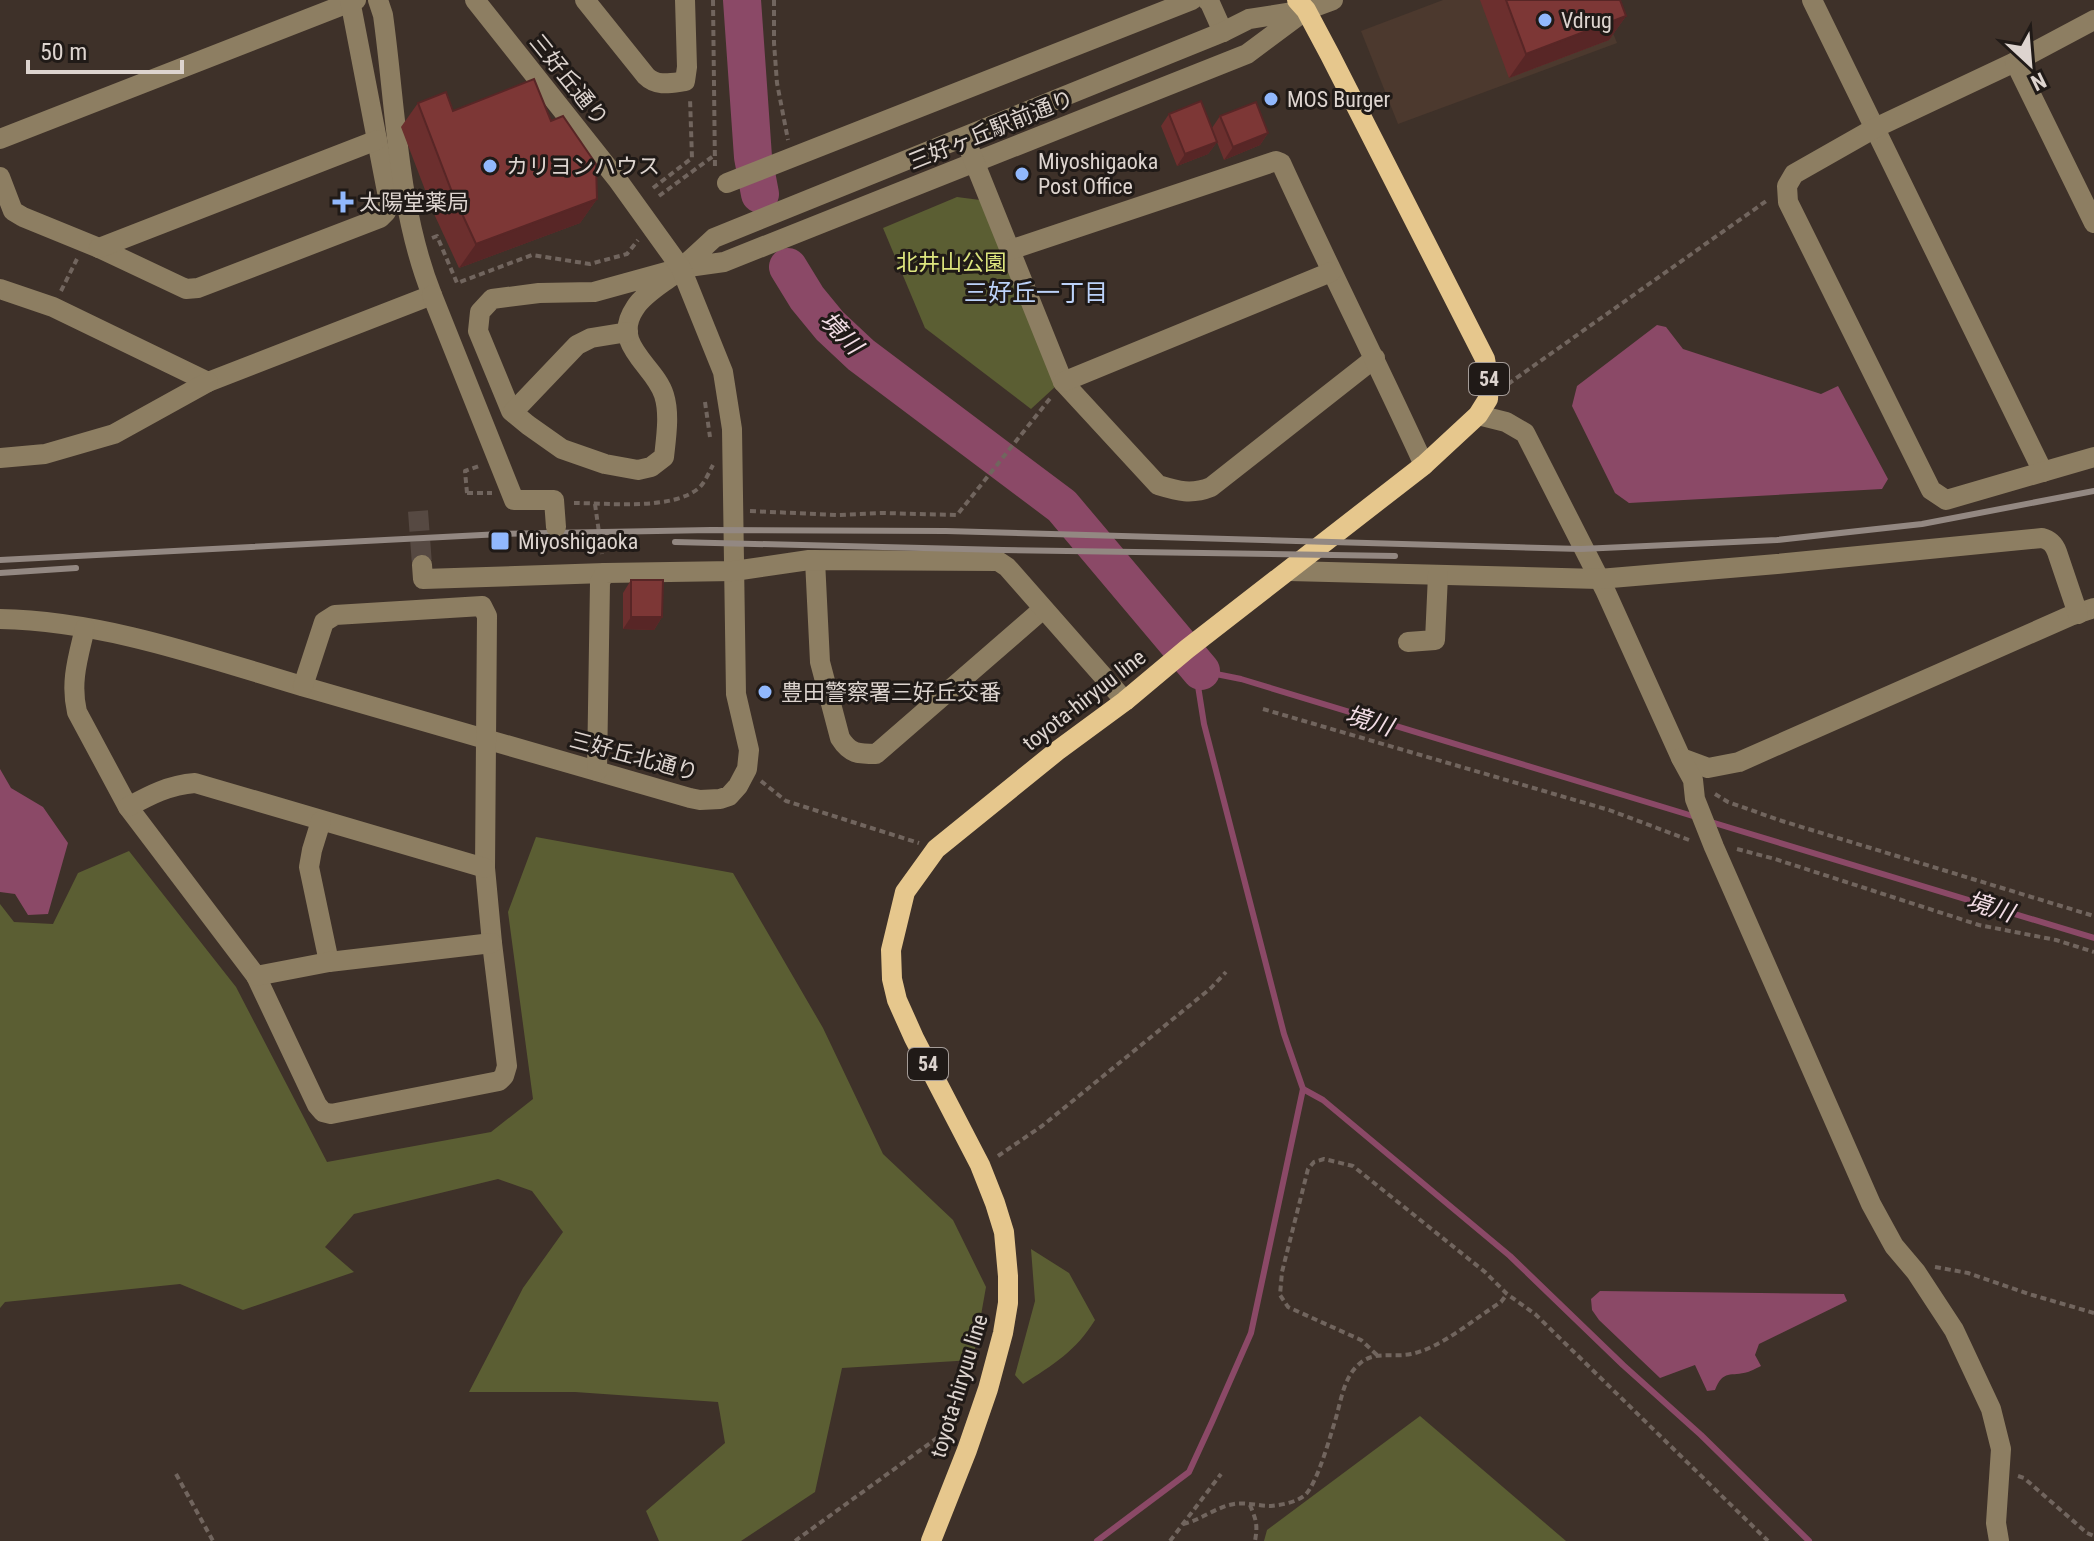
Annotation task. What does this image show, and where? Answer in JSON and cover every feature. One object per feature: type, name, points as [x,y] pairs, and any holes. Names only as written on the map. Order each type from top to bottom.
[{"type":"main road","name":"54","points":[[1302,3],[1485,359],[1489,381],[1483,407]]},
{"type":"main road","name":"toyota-hiryuu line","points":[[931,1541],[983,1404],[1003,1333],[1008,1276],[1004,1232],[980,1165],[897,1000],[892,979],[891,950],[905,892],[936,849],[1424,465],[1483,407]]},
{"type":"street","name":"三好丘通り","points":[[475,0],[617,179],[681,268]]},
{"type":"street","points":[[585,0],[651,81],[660,84],[685,81],[685,0]]},
{"type":"street","points":[[727,183],[1192,0]]},
{"type":"street","points":[[1207,0],[1223,32]]},
{"type":"street","points":[[628,332],[591,338],[577,345],[513,412],[562,449],[605,464],[638,470],[651,467],[664,457],[667,410],[664,392],[632,348],[628,332],[627,328],[639,302],[714,238],[1249,19],[1302,3],[1333,0]]},
{"type":"street","points":[[1812,0],[2043,472]]},
{"type":"street","points":[[0,139],[352,1],[389,202],[380,218],[198,288],[186,289],[13,211],[0,177]]},
{"type":"street","name":"三好ヶ丘駅前通り","points":[[513,412],[478,331],[480,312],[492,299],[539,293],[594,292],[681,268],[724,262],[1247,54],[1302,3]]},
{"type":"street","points":[[380,8],[411,224],[425,278],[514,500],[554,500],[556,527]]},
{"type":"street","points":[[2094,20],[2015,62],[1875,128],[1794,174],[1787,186],[1788,202],[1931,490],[1946,500],[2094,457]]},
{"type":"street","points":[[2015,62],[2094,223]]},
{"type":"street","points":[[965,136],[1063,382],[1158,485],[1198,492],[1211,487],[1375,358]]},
{"type":"street","points":[[92,245],[377,140]]},
{"type":"street","points":[[1010,250],[1276,161],[1281,163],[1424,465]]},
{"type":"street","points":[[681,268],[723,372],[732,429],[736,694],[749,750],[747,769]]},
{"type":"street","points":[[1063,382],[1331,272]]},
{"type":"street","points":[[0,289],[53,307],[208,382]]},
{"type":"street","points":[[0,458],[45,454],[114,434],[208,382],[432,295]]},
{"type":"street","points":[[1483,407],[1525,433],[1599,579],[1681,758],[1711,840],[1871,1204],[1894,1246],[1916,1272],[1954,1330],[1991,1409],[2001,1449],[1996,1523],[1999,1541]]},
{"type":"street","points":[[1289,571],[1599,579],[2042,538],[2054,545],[2086,611],[1739,762],[1708,768],[1681,758]]},
{"type":"street","points":[[422,565],[423,579],[734,571],[815,560],[998,561],[1007,567],[1125,701]]},
{"type":"street","points":[[815,560],[820,662],[840,738],[846,748],[860,754],[876,754],[1043,609]]},
{"type":"street","points":[[597,771],[600,582],[605,573]]},
{"type":"street","points":[[1408,642],[1435,640],[1438,575]]},
{"type":"street","points":[[85,628],[73,680],[77,712],[128,807],[256,976],[323,1112],[331,1114],[499,1081],[507,1066],[485,868],[487,616],[482,606],[335,615],[324,622],[303,686]]},
{"type":"street","name":"三好丘北通り","points":[[0,619],[85,628],[148,640],[700,800],[729,796],[747,769]]},
{"type":"street","points":[[128,807],[158,791],[178,784],[195,783],[485,868]]},
{"type":"street","points":[[321,821],[309,867],[329,962]]},
{"type":"street","points":[[256,976],[329,962],[492,943]]},
{"type":"path","points":[[713,0],[714,172],[718,181],[727,183]]},
{"type":"path","points":[[774,0],[777,83],[793,157]]},
{"type":"path","points":[[653,188],[692,158],[690,90],[685,81]]},
{"type":"path","points":[[659,196],[716,154]]},
{"type":"path","points":[[1483,407],[1787,186]]},
{"type":"path","points":[[457,283],[532,255],[590,264],[627,254],[640,238]]},
{"type":"path","points":[[53,307],[92,245]]},
{"type":"path","points":[[734,510],[838,515],[957,515],[1039,414]]},
{"type":"path","points":[[467,493],[465,471],[480,466]]},
{"type":"path","points":[[489,491],[494,503]]},
{"type":"path","points":[[595,503],[605,573]]},
{"type":"path","points":[[1263,709],[1609,810],[1704,845],[1711,840],[1979,925],[2056,940],[2094,952]]},
{"type":"path","points":[[747,769],[786,801],[936,849]]},
{"type":"path","points":[[1694,790],[1782,821],[2094,916]]},
{"type":"path","points":[[980,1165],[1042,1126],[1211,988],[1226,972]]},
{"type":"path","points":[[1377,1355],[1361,1340],[1288,1307],[1280,1295],[1282,1272],[1308,1169],[1314,1162],[1324,1159],[1353,1166],[1535,1314],[1768,1541]]},
{"type":"path","points":[[1916,1272],[1928,1266],[1951,1268],[2094,1313]]},
{"type":"path","points":[[1183,1524],[1238,1503],[1274,1506],[1305,1496],[1312,1485],[1347,1380],[1359,1363],[1377,1355],[1411,1354],[1435,1345],[1501,1302],[1507,1294]]},
{"type":"path","points":[[795,1541],[983,1404]]},
{"type":"path","points":[[2000,1469],[2024,1478],[2094,1536]]},
{"type":"path","points":[[176,1474],[213,1541]]},
{"type":"path","points":[[1170,1541],[1221,1474]]},
{"type":"path","points":[[1250,1505],[1257,1526],[1255,1541]]},
{"type":"shaded area","points":[[1443,0],[1600,0],[1617,43],[1398,124],[1361,31]]},
{"type":"shaded area","points":[[1657,325],[1666,327],[1683,349],[1821,394],[1838,386],[1888,479],[1882,489],[1629,503],[1615,493],[1572,406],[1577,386]]},
{"type":"shaded area","points":[[0,769],[11,788],[43,807],[68,843],[48,914],[28,915],[15,894],[0,892]]},
{"type":"shaded area","points":[[1600,1291],[1844,1294],[1847,1301],[1759,1344],[1755,1355],[1761,1366],[1748,1372],[1724,1376],[1715,1390],[1707,1391],[1695,1365],[1660,1378],[1592,1310],[1591,1299]]},
{"type":"green space","name":"北井山公園","points":[[957,197],[980,200],[1056,386],[1031,409],[925,328],[883,228]]},
{"type":"green space","points":[[536,837],[733,873],[823,1028],[883,1154],[953,1220],[986,1287],[973,1360],[842,1368],[815,1492],[741,1541],[659,1541],[646,1511],[725,1443],[718,1402],[575,1392],[469,1392],[523,1288],[563,1232],[532,1191],[498,1179],[354,1214],[325,1247],[354,1272],[243,1310],[180,1284],[5,1302],[0,1308],[0,904],[14,922],[53,924],[78,873],[129,851],[236,987],[327,1162],[491,1132],[533,1099],[508,912]]},
{"type":"green space","points":[[1031,1249],[1069,1273],[1095,1320],[1072,1349],[1023,1384],[1015,1375],[1035,1301]]},
{"type":"green space","points":[[1420,1416],[1566,1541],[1264,1541],[1267,1530]]},
{"type":"building","points":[[1506,0],[1620,0],[1626,16],[1526,54]]},
{"type":"building","name":"カリヨンハウス","points":[[534,79],[551,121],[563,116],[596,164],[597,199],[476,244],[452,192],[418,103],[446,92],[453,111]]},
{"type":"building","points":[[1201,101],[1217,142],[1185,154],[1169,114]]},
{"type":"building","points":[[1256,102],[1268,133],[1233,147],[1220,116]]},
{"type":"building","points":[[631,580],[663,580],[662,617],[631,617]]},
{"type":"waterway","name":"境川","points":[[742,0],[753,157],[760,194]]},
{"type":"waterway","name":"境川","points":[[788,267],[807,298],[830,326],[861,355],[1062,506],[1201,671]]},
{"type":"waterway","points":[[1097,1541],[1189,1472],[1212,1422],[1251,1333],[1303,1089],[1284,1034],[1204,724],[1198,686],[1201,671],[1241,679],[1696,817]]},
{"type":"waterway","name":"境川","points":[[1711,822],[2094,938]]},
{"type":"waterway","points":[[1303,1089],[1323,1100],[1510,1256],[1809,1541]]},
{"type":"tunnel","points":[[418,511],[422,565]]},
{"type":"railway","points":[[0,560],[501,534],[711,530],[946,531],[1581,549],[1777,540],[1922,524],[2094,491]]},
{"type":"railway","points":[[675,542],[1395,556]]},
{"type":"railway","points":[[0,573],[76,568]]},
{"type":"place","name":"Vdrug","points":[[1545,20]]},
{"type":"place","name":"MOS Burger","points":[[1271,99]]},
{"type":"place","name":"カリヨンハウス","points":[[490,166]]},
{"type":"place","name":"Miyoshigaoka Post Office","points":[[1022,174]]},
{"type":"place","name":"太陽堂薬局","points":[[343,202]]},
{"type":"place","name":"Miyoshigaoka","points":[[500,541]]},
{"type":"place","name":"豊田警察署三好丘交番","points":[[765,692]]},
{"type":"district","name":"三好丘一丁目","points":[[1036,293]]}]
